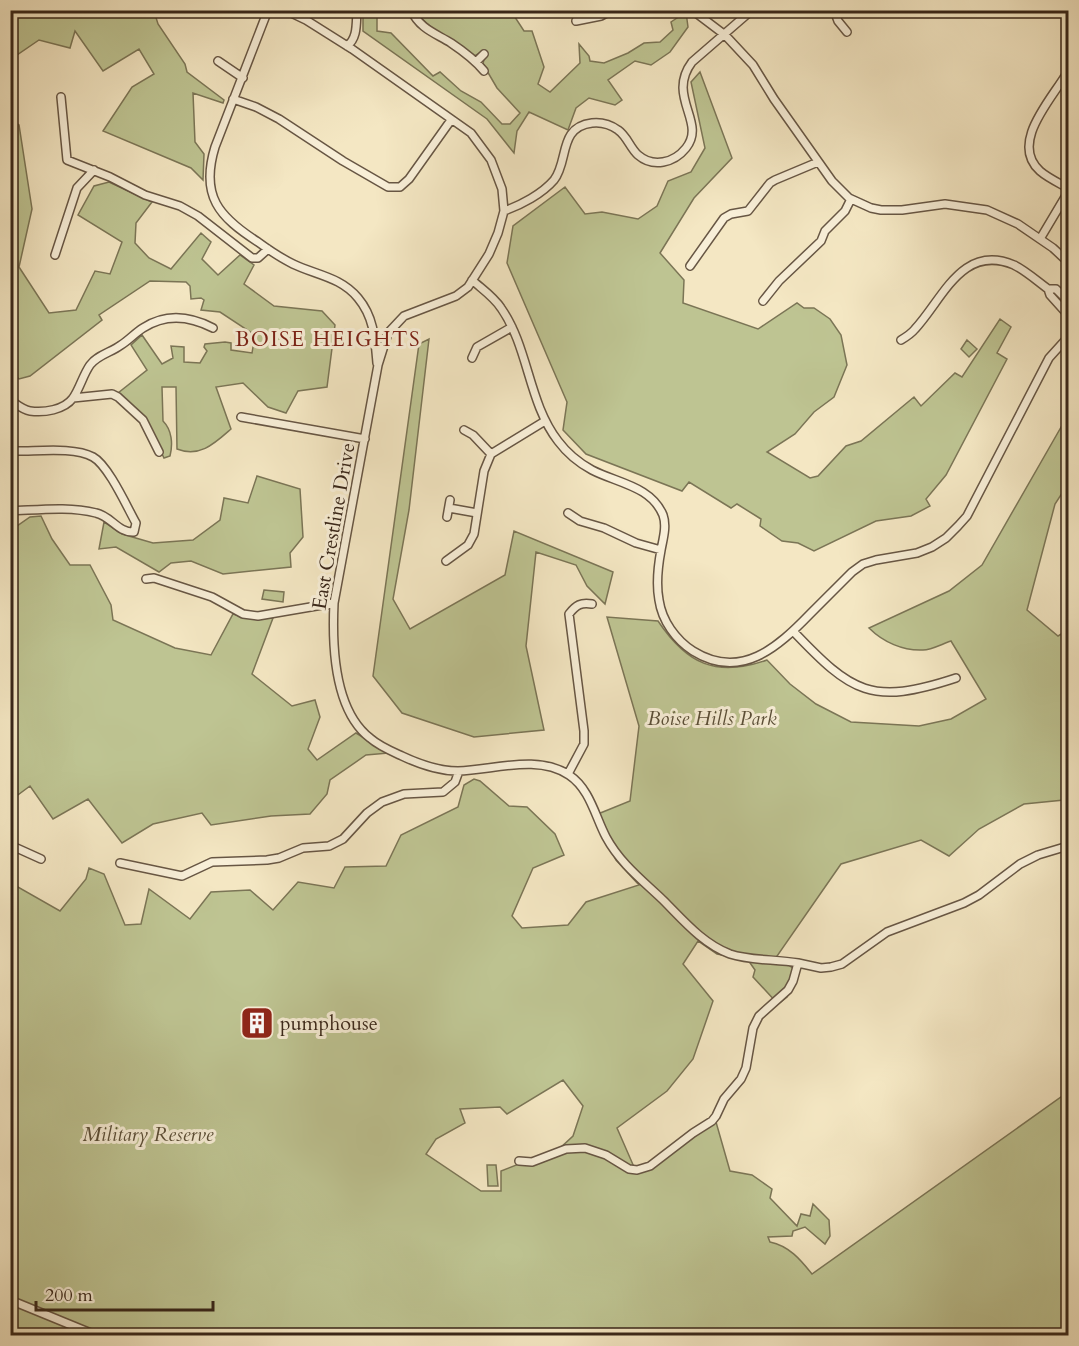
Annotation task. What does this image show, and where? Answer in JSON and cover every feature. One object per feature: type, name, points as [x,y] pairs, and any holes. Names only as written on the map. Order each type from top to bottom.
[{"type":"street","points":[[268,10],[210,163],[211,190],[215,201],[228,220],[293,264],[341,282],[357,296],[370,315],[378,365]]},
{"type":"street","points":[[285,10],[306,20],[347,46],[479,141],[491,160],[502,189],[504,211],[495,243],[472,280],[462,292],[416,310],[394,324],[388,333],[378,365]]},
{"type":"street","points":[[347,46],[351,43],[356,30],[357,10]]},
{"type":"street","points":[[411,10],[420,24],[429,32],[449,41],[484,71]]},
{"type":"street","points":[[576,21],[601,16],[612,10]]},
{"type":"street","points":[[692,10],[703,16],[725,35],[753,65],[818,162],[837,187],[851,200],[881,210],[902,210],[945,204],[973,207],[1006,218],[1040,239],[1068,262]]},
{"type":"street","points":[[504,211],[521,204],[554,179],[559,171],[567,141],[576,130],[587,124],[600,123],[617,130],[638,155],[646,160],[663,163],[678,156],[691,141],[693,130],[683,96],[683,77],[692,62],[752,10]]},
{"type":"street","points":[[834,10],[838,21],[847,32]]},
{"type":"street","points":[[476,62],[484,54]]},
{"type":"street","points":[[218,61],[243,78]]},
{"type":"street","points":[[1040,239],[1068,190],[1039,170],[1032,161],[1028,147],[1033,128],[1065,76]]},
{"type":"street","points":[[62,97],[67,160],[145,195],[180,206],[198,216],[252,258],[258,258],[268,249]]},
{"type":"street","points":[[233,99],[256,107],[279,119],[388,188],[400,187],[409,179],[452,120]]},
{"type":"street","points":[[690,266],[724,218],[752,208],[770,183],[818,162]]},
{"type":"street","points":[[55,255],[77,188],[94,171]]},
{"type":"street","points":[[763,301],[787,273],[820,241],[825,231],[845,212],[851,200]]},
{"type":"street","points":[[901,340],[914,330],[963,269],[980,262],[998,261],[1016,266],[1048,289],[1056,289],[1068,302]]},
{"type":"street","points":[[472,280],[490,295],[512,327],[545,420],[558,441],[580,463],[639,489],[651,497],[663,515],[665,525],[658,585],[663,613],[676,637],[700,655],[714,661],[730,662],[755,658],[772,650],[863,564],[917,553],[946,538],[967,516],[1049,358],[1068,337]]},
{"type":"street","points":[[1048,289],[1050,295],[1068,315]]},
{"type":"street","points":[[73,398],[89,366],[124,344],[143,327],[156,321],[182,317],[198,320],[213,328]]},
{"type":"street","points":[[472,358],[477,347],[512,327]]},
{"type":"street","name":"East Crestline Drive","points":[[378,365],[334,603],[333,631],[341,690],[347,709],[358,726],[370,738],[409,759],[431,767],[459,771],[526,764],[543,766],[568,774]]},
{"type":"street","points":[[10,400],[30,411],[58,408],[73,398],[112,394],[143,420],[159,452]]},
{"type":"street","points":[[242,417],[364,439]]},
{"type":"street","points":[[446,561],[468,545],[474,534],[484,471],[491,454],[545,420]]},
{"type":"street","points":[[464,430],[473,435],[491,454]]},
{"type":"street","points":[[10,452],[58,451],[92,457],[104,468],[136,523],[136,528],[134,532],[123,530],[98,513],[63,510],[10,511]]},
{"type":"street","points":[[447,517],[449,504],[477,513]]},
{"type":"street","points":[[568,513],[580,521],[604,528],[636,543],[661,550]]},
{"type":"street","points":[[146,579],[154,578],[212,597],[243,614],[258,616],[334,603]]},
{"type":"street","points":[[592,604],[583,603],[569,614],[584,744],[568,774],[583,789],[606,838],[629,869],[698,933],[720,950],[733,955],[820,968],[842,964],[887,932],[964,903],[979,895],[1020,864],[1038,855],[1068,846]]},
{"type":"street","points":[[793,631],[842,678],[876,691],[906,692],[956,678]]},
{"type":"street","points":[[120,863],[182,876],[212,862],[267,860],[303,848],[328,846],[343,839],[367,813],[382,802],[404,794],[443,792],[455,782],[459,771]]},
{"type":"street","points":[[10,845],[41,859]]},
{"type":"street","points":[[519,1161],[532,1162],[566,1149],[585,1148],[606,1155],[629,1169],[636,1170],[651,1166],[693,1133],[712,1122],[724,1099],[741,1079],[746,1068],[753,1028],[759,1016],[788,990],[798,963]]},
{"type":"street","points":[[10,1300],[98,1335]]},
{"type":"green space","points":[[11,10],[154,11],[158,24],[185,64],[187,72],[224,100],[223,103],[193,93],[195,142],[204,154],[203,180],[191,168],[103,131],[132,87],[154,74],[139,49],[103,71],[75,31],[70,48],[39,40],[11,59]]},
{"type":"green space","points":[[363,11],[377,11],[377,31],[391,33],[433,76],[440,72],[461,91],[481,102],[502,124],[510,124],[520,113],[497,88],[483,64],[485,54],[481,52],[473,57],[427,24],[415,11],[472,11],[486,16],[495,11],[511,11],[524,31],[532,31],[544,67],[538,84],[550,92],[580,63],[579,44],[589,56],[590,61],[604,63],[644,43],[660,42],[673,30],[671,22],[686,12],[688,27],[670,52],[651,65],[635,61],[608,80],[622,100],[615,105],[589,98],[576,108],[568,130],[529,112],[517,131],[514,153],[487,119],[363,31]]},
{"type":"green space","points":[[700,72],[732,158],[694,198],[660,253],[684,280],[683,303],[758,329],[797,303],[804,308],[814,308],[830,319],[841,335],[847,365],[834,397],[814,412],[795,434],[767,452],[810,478],[818,476],[846,446],[861,441],[914,397],[921,406],[955,373],[962,377],[1000,319],[1011,327],[997,353],[1007,359],[946,475],[926,499],[930,506],[911,516],[876,521],[814,551],[798,543],[782,541],[760,526],[761,519],[737,504],[731,508],[689,482],[682,491],[586,454],[563,430],[567,402],[507,263],[513,226],[565,187],[585,214],[602,212],[638,219],[657,206],[668,181],[691,172],[705,148],[691,82]]},
{"type":"green space","points":[[11,119],[19,125],[32,209],[19,267],[49,313],[76,310],[95,271],[110,274],[122,242],[78,215],[94,186],[109,182],[152,202],[136,223],[135,243],[149,258],[171,269],[201,233],[211,242],[202,259],[218,275],[240,255],[254,265],[244,284],[274,306],[322,311],[335,325],[327,387],[298,391],[286,413],[268,407],[243,383],[216,387],[231,429],[207,448],[193,452],[177,449],[176,387],[162,387],[163,421],[170,433],[171,442],[170,456],[164,458],[144,416],[118,393],[147,370],[131,345],[142,335],[162,364],[173,358],[171,346],[184,347],[184,362],[200,363],[207,351],[205,344],[231,343],[231,350],[252,353],[255,335],[220,312],[201,310],[204,300],[191,299],[190,286],[186,282],[150,281],[99,315],[102,320],[30,376],[19,379],[11,371]]},
{"type":"green space","points":[[429,339],[409,510],[393,599],[410,629],[505,575],[514,531],[613,572],[605,604],[587,586],[576,565],[536,552],[526,646],[544,730],[474,737],[402,713],[373,676],[419,344]]},
{"type":"green space","points":[[967,340],[977,349],[969,357],[961,349]]},
{"type":"green space","points":[[1068,415],[1068,484],[1055,504],[1027,610],[1058,636],[1068,630],[1068,789],[1064,800],[1024,804],[979,829],[949,856],[921,840],[841,864],[777,956],[799,973],[787,997],[778,1004],[753,977],[755,970],[748,960],[717,954],[698,941],[683,964],[713,1001],[693,1059],[667,1091],[617,1128],[634,1167],[648,1164],[708,1122],[714,1115],[730,1171],[752,1175],[772,1189],[770,1198],[797,1226],[801,1214],[810,1216],[813,1204],[829,1220],[830,1236],[825,1244],[805,1227],[793,1231],[792,1236],[768,1237],[770,1242],[794,1254],[812,1274],[1068,1092],[1068,1335],[11,1335],[11,883],[60,911],[86,879],[89,868],[104,874],[125,925],[141,924],[149,889],[190,919],[211,892],[250,890],[273,910],[298,882],[334,888],[345,867],[386,866],[401,835],[458,807],[464,785],[474,779],[480,781],[509,806],[527,807],[555,834],[564,855],[533,868],[512,916],[522,928],[568,925],[586,902],[639,885],[616,860],[593,816],[630,801],[639,726],[607,617],[658,621],[680,648],[704,663],[718,667],[733,668],[767,660],[790,684],[816,704],[851,722],[919,726],[951,719],[986,699],[951,641],[926,650],[908,649],[887,641],[869,628],[949,591],[982,565]],"holes":[[[563,1080],[583,1106],[573,1136],[560,1148],[501,1171],[501,1191],[481,1191],[426,1154],[436,1139],[465,1123],[460,1109],[500,1107],[507,1114]]]},
{"type":"green space","points":[[257,476],[300,489],[303,537],[290,553],[291,567],[223,574],[191,561],[171,563],[159,572],[116,547],[99,549],[104,522],[122,534],[153,543],[193,540],[220,520],[224,498],[248,503]]},
{"type":"green space","points":[[41,516],[52,539],[70,565],[90,565],[111,605],[113,620],[175,648],[211,655],[233,614],[252,619],[273,618],[252,674],[292,706],[315,700],[320,717],[308,749],[317,760],[356,733],[389,753],[366,755],[330,780],[327,794],[310,814],[271,816],[211,825],[202,813],[153,824],[122,843],[88,799],[53,819],[30,786],[11,800],[10,531],[30,517]]},
{"type":"green space","points":[[264,590],[284,592],[283,602],[262,599]]},
{"type":"green space","points":[[487,1165],[496,1165],[498,1186],[488,1186]]},
{"type":"place","name":"pumphouse","points":[[257,1023]]},
{"type":"district","name":"BOISE HEIGHTS","points":[[328,339]]},
{"type":"park label","name":"Boise Hills Park","points":[[712,718]]},
{"type":"park label","name":"Military Reserve","points":[[148,1134]]}]
